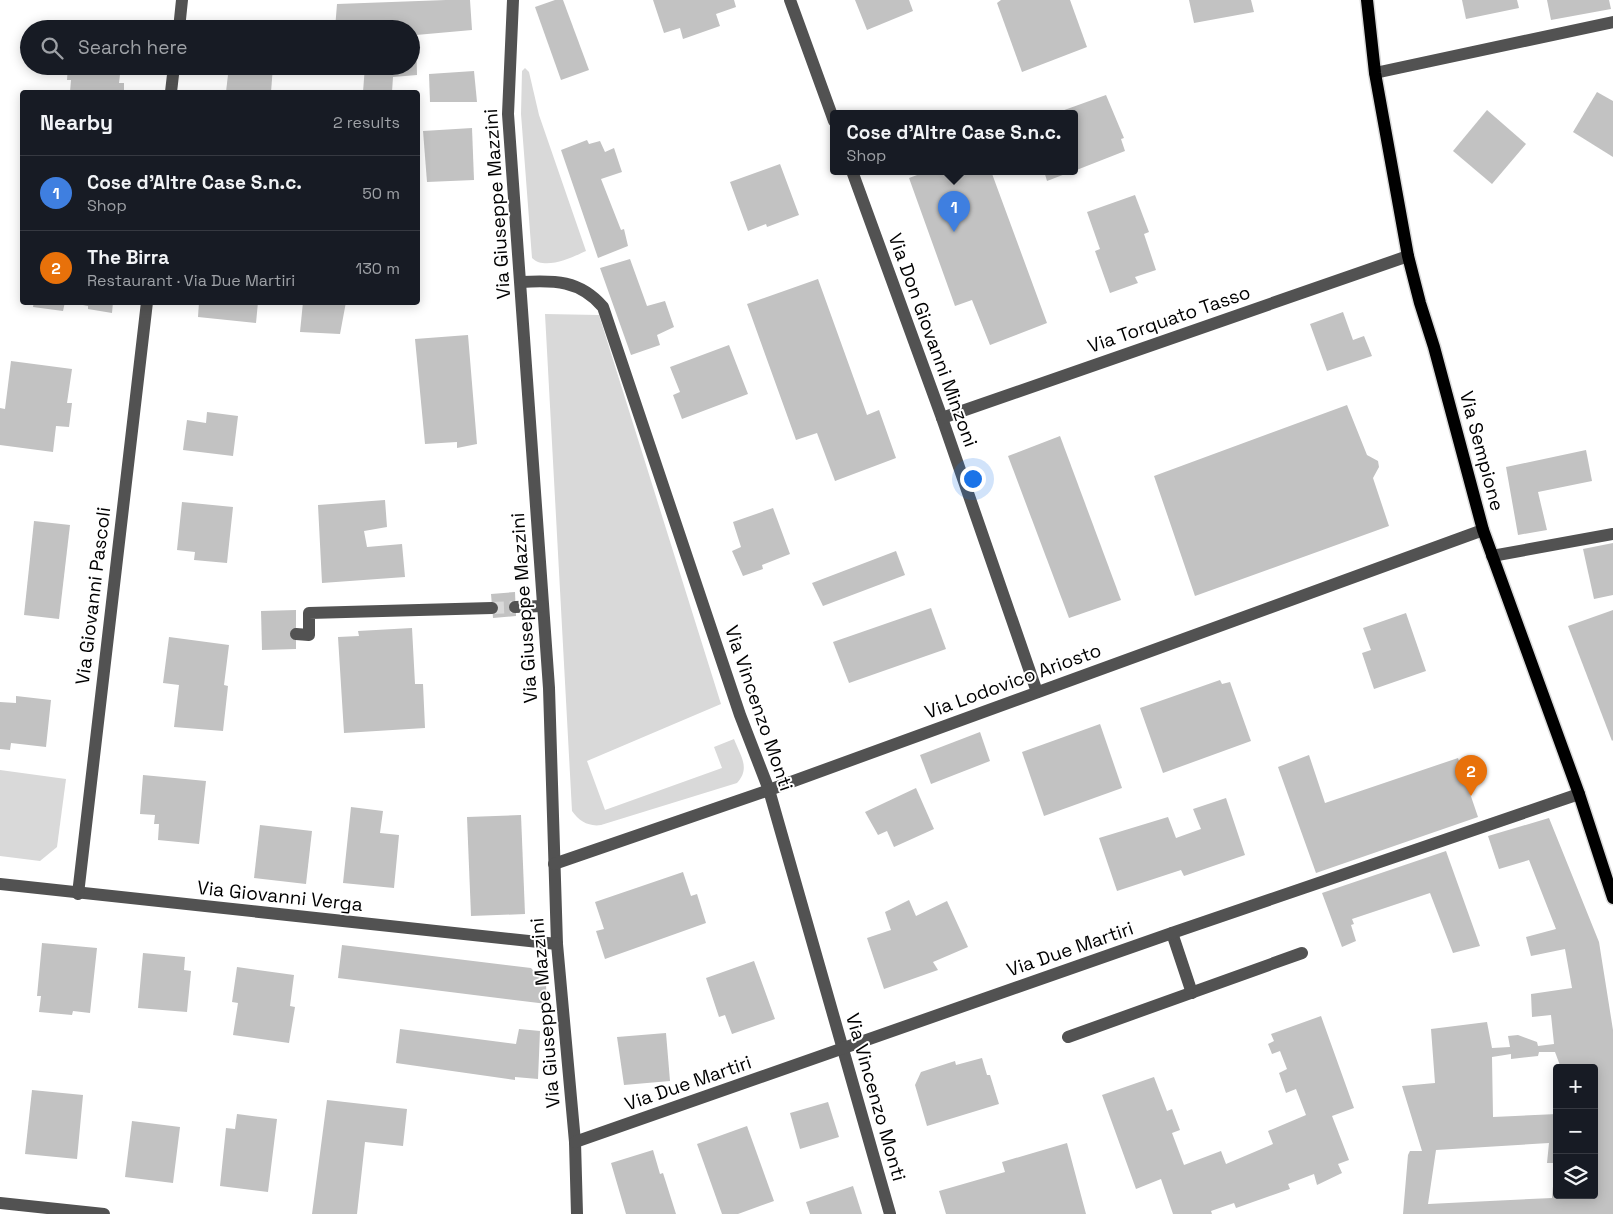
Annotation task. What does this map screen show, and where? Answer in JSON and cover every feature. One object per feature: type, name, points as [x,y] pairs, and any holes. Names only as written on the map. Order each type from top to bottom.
[{"type":"main road","name":"Via Sempione","points":[[1367,0],[1375,73],[1408,256],[1483,530],[1580,794],[1613,898]]},
{"type":"street","points":[[180,20],[182,0]]},
{"type":"street","name":"Via Giuseppe Mazzini","points":[[513,0],[508,114],[549,688],[557,944],[575,1142],[577,1214]]},
{"type":"street","points":[[790,0],[830,110]]},
{"type":"street","points":[[1375,73],[1613,22]]},
{"type":"street","points":[[171,90],[173,75]]},
{"type":"street","name":"Via Don Giovanni Minzoni","points":[[853,175],[942,418],[1037,692]]},
{"type":"street","name":"Via Torquato Tasso","points":[[942,418],[1408,256]]},
{"type":"street","name":"Via Vincenzo Monti","points":[[520,282],[550,280],[569,284],[585,290],[595,297],[603,307],[740,715],[769,790],[890,1214]]},
{"type":"street","name":"Via Giovanni Pascoli","points":[[78,894],[147,305]]},
{"type":"street","name":"Via Lodovico Ariosto","points":[[554,864],[769,790],[1483,530]]},
{"type":"street","points":[[1492,556],[1613,534]]},
{"type":"street","points":[[515,607],[543,606]]},
{"type":"street","points":[[296,634],[309,635],[309,613],[492,608]]},
{"type":"street","name":"Via Due Martiri","points":[[575,1142],[1172,933],[1580,794]]},
{"type":"street","name":"Via Giovanni Verga","points":[[0,884],[78,894],[557,944]]},
{"type":"street","points":[[1172,933],[1192,993]]},
{"type":"street","points":[[1068,1037],[1302,953]]},
{"type":"street","points":[[0,1203],[104,1214]]},
{"type":"shaded area","points":[[525,68],[529,72],[539,115],[586,251],[559,262],[544,263],[532,258],[521,114],[522,71]]},
{"type":"shaded area","points":[[545,314],[599,315],[721,704],[587,761],[605,810],[722,768],[714,747],[734,739],[744,767],[737,783],[601,825],[592,825],[585,822],[572,811]]},
{"type":"shaded area","points":[[0,770],[66,779],[57,847],[40,861],[0,856]]},
{"type":"building","points":[[470,0],[472,30],[420,35],[420,20],[336,20],[337,4]]},
{"type":"building","points":[[555,0],[563,0],[589,70],[561,80],[535,7]]},
{"type":"building","points":[[653,0],[734,0],[736,7],[716,14],[720,26],[683,39],[680,28],[664,33]]},
{"type":"building","points":[[855,0],[909,0],[913,11],[867,30]]},
{"type":"building","points":[[1001,0],[1070,0],[1087,47],[1022,72],[997,3]]},
{"type":"building","points":[[1189,0],[1251,0],[1254,12],[1194,23]]},
{"type":"building","points":[[1462,0],[1517,0],[1519,8],[1466,19]]},
{"type":"building","points":[[1547,0],[1609,0],[1611,9],[1551,20]]},
{"type":"building","points":[[474,71],[477,102],[430,102],[429,74]]},
{"type":"building","points":[[67,75],[120,75],[119,83],[124,83],[124,90],[70,90],[71,80],[67,80]]},
{"type":"building","points":[[228,75],[272,75],[271,90],[226,90]]},
{"type":"building","points":[[364,75],[417,75],[393,77],[392,90],[363,90]]},
{"type":"building","points":[[1597,92],[1613,101],[1613,157],[1573,132]]},
{"type":"building","points":[[1106,95],[1124,138],[1121,139],[1125,151],[1078,169],[1078,110],[1064,110]]},
{"type":"building","points":[[1487,110],[1526,144],[1492,184],[1453,151]]},
{"type":"building","points":[[472,128],[474,180],[427,182],[423,131]]},
{"type":"building","points":[[587,140],[589,144],[600,141],[605,152],[614,148],[622,172],[601,179],[621,230],[624,229],[628,246],[598,258],[561,150]]},
{"type":"building","points":[[780,164],[799,215],[767,227],[766,224],[748,231],[730,182]]},
{"type":"building","points":[[917,175],[992,175],[1047,323],[990,345],[972,300],[955,306],[909,178]]},
{"type":"building","points":[[1045,175],[1063,175],[1047,181]]},
{"type":"building","points":[[1135,195],[1149,232],[1144,234],[1156,270],[1135,277],[1138,283],[1110,293],[1095,251],[1100,249],[1087,212]]},
{"type":"building","points":[[630,259],[647,306],[665,301],[674,327],[657,335],[660,345],[631,355],[600,268]]},
{"type":"building","points":[[818,279],[867,415],[879,410],[896,458],[835,481],[817,433],[796,440],[747,304]]},
{"type":"building","points":[[33,305],[64,305],[63,311],[33,307]]},
{"type":"building","points":[[83,305],[113,305],[112,313],[88,309],[88,306]]},
{"type":"building","points":[[199,305],[258,305],[256,323],[198,317]]},
{"type":"building","points":[[303,305],[345,305],[340,334],[300,332]]},
{"type":"building","points":[[1343,312],[1353,340],[1364,336],[1372,356],[1327,371],[1310,324]]},
{"type":"building","points":[[468,335],[477,444],[457,448],[457,442],[425,444],[415,339]]},
{"type":"building","points":[[729,345],[748,394],[682,419],[673,395],[680,392],[670,367]]},
{"type":"building","points":[[11,361],[72,369],[67,403],[72,403],[69,427],[56,426],[53,452],[0,445],[0,408],[5,409]]},
{"type":"building","points":[[1347,405],[1367,455],[1378,461],[1379,467],[1373,478],[1389,526],[1195,596],[1154,476]]},
{"type":"building","points":[[207,412],[238,416],[233,456],[183,450],[187,420],[206,423]]},
{"type":"building","points":[[1060,436],[1121,600],[1069,618],[1008,456]]},
{"type":"building","points":[[1586,450],[1592,481],[1538,492],[1547,530],[1518,535],[1506,467]]},
{"type":"building","points":[[385,500],[387,527],[364,531],[367,547],[402,544],[405,577],[322,583],[318,505]]},
{"type":"building","points":[[182,502],[233,507],[227,563],[194,560],[195,552],[177,550]]},
{"type":"building","points":[[773,508],[790,554],[762,565],[763,569],[743,576],[732,551],[741,547],[733,522]]},
{"type":"building","points":[[34,521],[70,525],[59,619],[24,615]]},
{"type":"building","points":[[1613,543],[1613,595],[1594,599],[1583,549]]},
{"type":"building","points":[[896,551],[905,575],[823,606],[812,583]]},
{"type":"building","points":[[515,592],[516,616],[493,618],[491,594]]},
{"type":"building","points":[[931,608],[946,649],[849,683],[833,642]]},
{"type":"building","points":[[296,610],[296,649],[262,650],[261,611]]},
{"type":"building","points":[[1613,610],[1613,740],[1612,741],[1568,626]]},
{"type":"building","points":[[1406,613],[1426,671],[1374,689],[1362,653],[1371,650],[1363,628]]},
{"type":"building","points":[[412,628],[415,684],[423,684],[425,728],[344,733],[338,637],[359,636],[358,631]]},
{"type":"building","points":[[169,637],[229,645],[224,685],[228,686],[223,731],[174,727],[179,685],[163,683]]},
{"type":"building","points":[[1220,680],[1222,684],[1230,682],[1251,741],[1163,773],[1140,708]]},
{"type":"building","points":[[16,696],[51,700],[46,747],[11,743],[10,750],[0,749],[0,702],[16,703]]},
{"type":"building","points":[[1100,724],[1122,788],[1044,816],[1022,752]]},
{"type":"building","points":[[980,732],[990,761],[931,784],[920,755]]},
{"type":"building","points":[[1309,755],[1325,803],[1458,758],[1478,817],[1316,873],[1278,767]]},
{"type":"building","points":[[143,775],[206,781],[199,844],[158,840],[159,824],[154,824],[155,815],[140,814]]},
{"type":"building","points":[[916,788],[934,829],[894,847],[887,831],[878,835],[865,812]]},
{"type":"building","points":[[1226,798],[1245,855],[1184,876],[1181,870],[1117,891],[1099,838],[1168,817],[1176,838],[1201,829],[1193,809]]},
{"type":"building","points":[[351,807],[383,811],[380,833],[399,835],[394,888],[343,883]]},
{"type":"building","points":[[521,815],[525,914],[471,916],[467,817]]},
{"type":"building","points":[[1549,818],[1599,942],[1613,1030],[1613,1214],[1403,1214],[1408,1155],[1410,1151],[1422,1151],[1402,1086],[1435,1083],[1431,1029],[1487,1022],[1492,1048],[1510,1047],[1508,1036],[1518,1035],[1537,1042],[1538,1046],[1554,1044],[1551,1015],[1532,1017],[1531,994],[1572,988],[1565,949],[1531,956],[1526,937],[1556,929],[1529,860],[1499,869],[1488,836]]},
{"type":"building","points":[[260,825],[312,831],[306,884],[254,878]]},
{"type":"building","points":[[1446,851],[1480,946],[1453,953],[1430,893],[1352,919],[1354,924],[1351,925],[1356,941],[1342,947],[1322,893]]},
{"type":"building","points":[[683,872],[691,896],[697,894],[706,923],[605,959],[596,931],[604,929],[595,902]]},
{"type":"building","points":[[909,900],[916,916],[947,901],[968,947],[933,962],[938,970],[884,989],[867,938],[891,930],[885,912]]},
{"type":"building","points":[[42,943],[97,948],[90,1013],[73,1011],[72,1015],[39,1012],[41,996],[37,996]]},
{"type":"building","points":[[342,945],[531,968],[546,985],[547,1004],[338,978]]},
{"type":"building","points":[[143,953],[185,957],[184,970],[191,971],[187,1012],[138,1008]]},
{"type":"building","points":[[754,961],[775,1019],[732,1034],[725,1015],[719,1017],[706,978]]},
{"type":"building","points":[[237,967],[294,975],[290,1006],[295,1007],[289,1043],[233,1035],[238,1003],[232,1002]]},
{"type":"building","points":[[1321,1016],[1354,1108],[1332,1116],[1349,1160],[1338,1164],[1342,1173],[1317,1185],[1314,1174],[1288,1184],[1290,1189],[1236,1208],[1234,1203],[1211,1211],[1212,1214],[1173,1214],[1161,1179],[1136,1189],[1102,1095],[1154,1077],[1167,1111],[1172,1109],[1180,1130],[1172,1133],[1184,1165],[1221,1151],[1226,1164],[1273,1144],[1268,1131],[1306,1115],[1296,1089],[1286,1093],[1279,1073],[1287,1069],[1280,1051],[1272,1054],[1268,1044],[1274,1041],[1271,1034]]},
{"type":"building","points":[[400,1029],[516,1044],[519,1029],[540,1031],[538,1079],[515,1077],[515,1080],[396,1063]]},
{"type":"building","points":[[666,1033],[670,1081],[624,1085],[617,1037]]},
{"type":"building","points":[[982,1058],[987,1075],[990,1075],[999,1104],[927,1126],[915,1085],[921,1072],[955,1061],[956,1065]]},
{"type":"building","points":[[32,1090],[83,1095],[77,1159],[25,1154]]},
{"type":"building","points":[[327,1100],[407,1109],[403,1146],[365,1142],[357,1214],[312,1214]]},
{"type":"building","points":[[828,1102],[839,1137],[800,1149],[790,1113]]},
{"type":"building","points":[[237,1114],[277,1119],[268,1192],[220,1186],[226,1128],[235,1129]]},
{"type":"building","points":[[132,1121],[180,1127],[173,1183],[125,1177]]},
{"type":"building","points":[[747,1126],[774,1201],[738,1214],[722,1214],[697,1144]]},
{"type":"building","points":[[1067,1143],[1086,1214],[946,1214],[939,1191],[1005,1172],[1002,1162]]},
{"type":"building","points":[[653,1150],[660,1174],[663,1173],[676,1214],[626,1214],[611,1163]]},
{"type":"building","points":[[853,1186],[862,1214],[810,1214],[806,1202]]},
{"type":"tunnel","points":[[492,608],[515,607]]},
{"type":"place","name":"Cose d'Altre Case S.n.c.","points":[[954,232]]},
{"type":"place","name":"The Birra","points":[[1471,796]]}]
